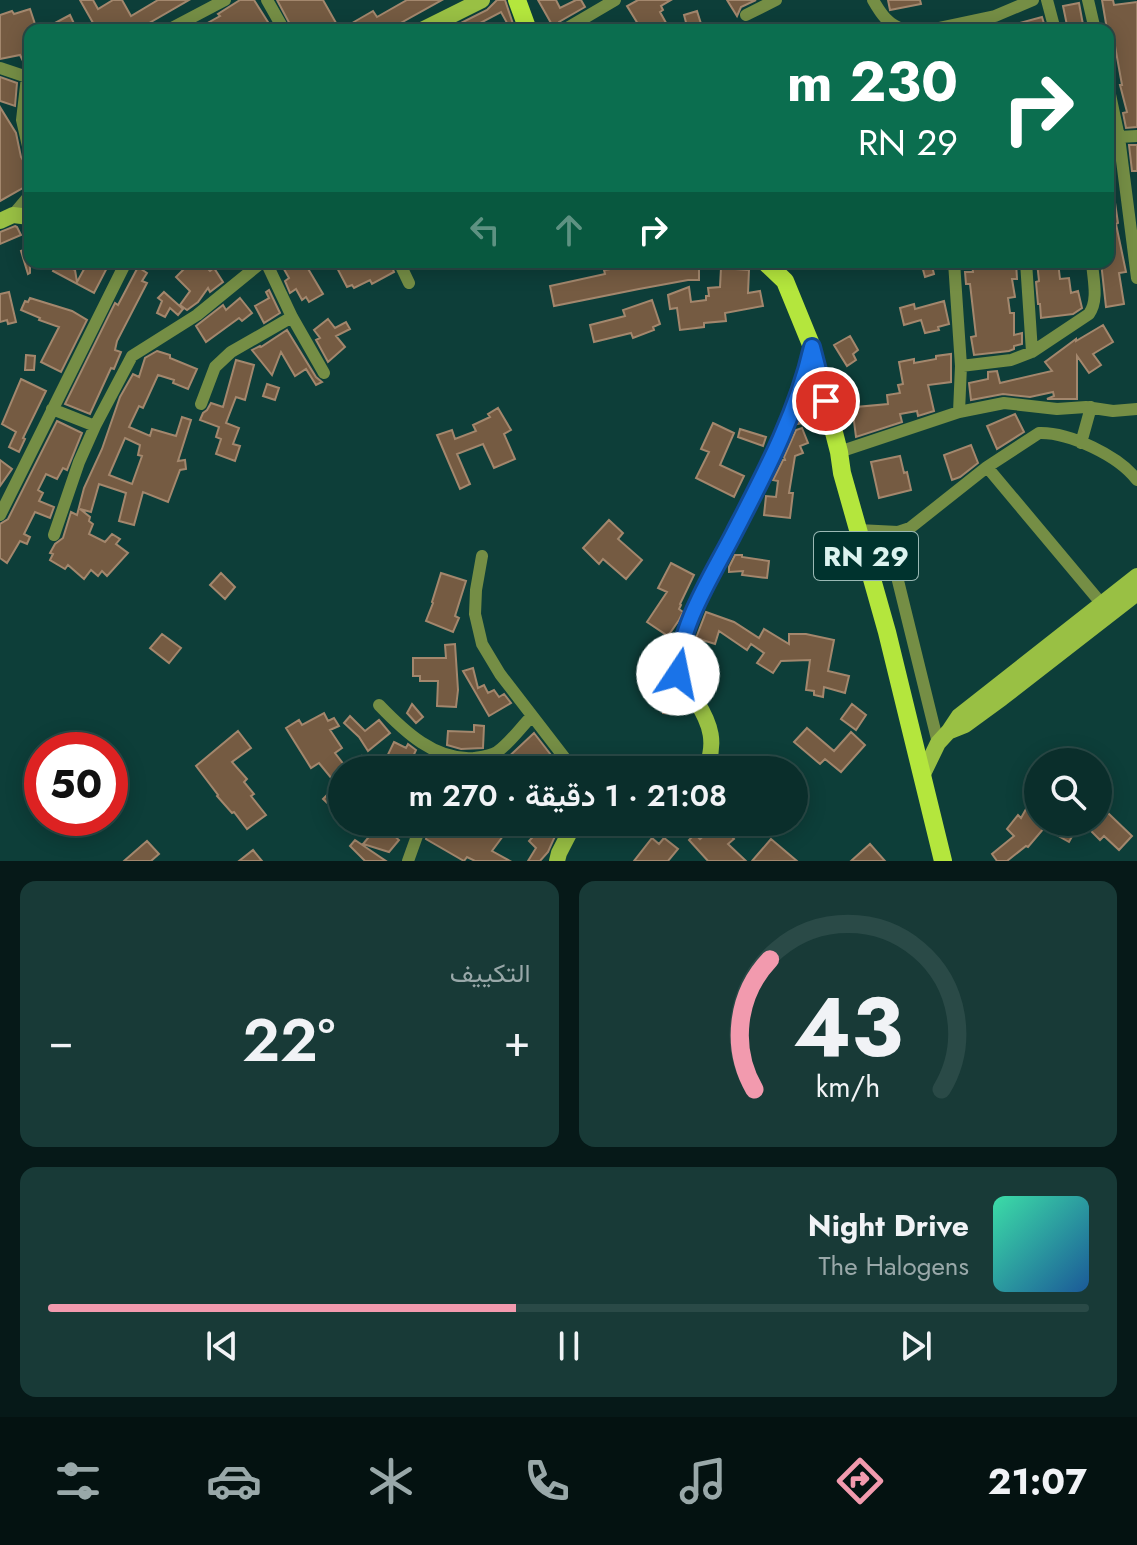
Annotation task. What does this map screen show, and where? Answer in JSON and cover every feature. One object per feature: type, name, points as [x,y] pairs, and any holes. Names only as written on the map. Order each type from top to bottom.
[{"type":"main road","points":[[434,24],[482,0]]},
{"type":"main road","points":[[517,0],[526,24]]},
{"type":"main road","name":"RN 29","points":[[771,268],[785,281],[812,347],[943,861]]},
{"type":"main road","points":[[710,756],[712,744],[708,723],[682,684],[678,662],[690,623],[708,582],[781,441],[806,374],[812,347]]},
{"type":"main road","points":[[922,776],[943,737],[959,716],[1137,576]]},
{"type":"main road","points":[[943,737],[965,725],[1137,593]]},
{"type":"main road","points":[[557,861],[568,836]]},
{"type":"street","points":[[179,24],[225,0]]},
{"type":"street","points":[[267,0],[281,24]]},
{"type":"street","points":[[574,24],[615,0]]},
{"type":"street","points":[[746,15],[776,0]]},
{"type":"street","points":[[873,0],[882,23]]},
{"type":"street","points":[[984,24],[995,16],[1033,0]]},
{"type":"street","points":[[1047,0],[1053,24]]},
{"type":"street","points":[[1088,0],[1094,24]]},
{"type":"street","points":[[0,68],[24,75]]},
{"type":"street","points":[[24,105],[24,129]]},
{"type":"street","points":[[1114,113],[1137,278]]},
{"type":"street","points":[[1119,137],[1137,136]]},
{"type":"street","points":[[0,515],[123,268]]},
{"type":"street","points":[[54,535],[79,462],[132,356],[197,315],[256,268]]},
{"type":"street","points":[[267,268],[324,373]]},
{"type":"street","points":[[402,268],[409,283]]},
{"type":"street","points":[[954,268],[961,366],[959,412]]},
{"type":"street","points":[[1026,268],[1032,352]]},
{"type":"street","points":[[961,366],[1011,360],[1032,352],[1089,314],[1095,301],[1092,268]]},
{"type":"street","points":[[201,404],[215,367],[231,352],[292,317]]},
{"type":"street","points":[[839,452],[959,412],[1004,403],[1057,409],[1137,409]]},
{"type":"street","points":[[1081,443],[1091,407]]},
{"type":"street","points":[[52,409],[95,426]]},
{"type":"street","points":[[858,530],[898,532],[910,528],[987,467],[1039,433],[1081,443],[1113,458],[1137,480]]},
{"type":"street","points":[[987,467],[1101,603]]},
{"type":"street","points":[[886,532],[943,737]]},
{"type":"street","points":[[482,556],[475,614],[482,644],[500,674],[563,756]]},
{"type":"street","points":[[379,705],[404,731],[446,755],[461,758],[491,755],[498,751],[532,716]]},
{"type":"street","points":[[408,861],[417,836]]},
{"type":"building","points":[[80,0],[93,0],[98,9],[113,0],[122,0],[131,16],[158,0],[189,0],[147,24],[94,24]]},
{"type":"building","points":[[240,0],[254,0],[269,24],[206,24],[220,16],[218,14]]},
{"type":"building","points":[[277,0],[323,0],[337,24],[290,24]]},
{"type":"building","points":[[407,0],[442,0],[399,24],[350,24],[373,11],[377,17]]},
{"type":"building","points":[[497,0],[505,0],[513,24],[508,24],[501,12],[478,24],[459,24],[487,10]]},
{"type":"building","points":[[538,0],[556,0],[560,8],[581,0],[585,7],[558,24],[552,24]]},
{"type":"building","points":[[638,0],[671,0],[661,6],[663,10],[660,12],[667,24],[638,24],[627,6]]},
{"type":"building","points":[[727,0],[756,0],[741,7],[737,16]]},
{"type":"building","points":[[888,0],[920,0],[921,4],[890,10]]},
{"type":"building","points":[[1102,0],[1113,0],[1114,5],[1137,2],[1137,127],[1126,128],[1123,113],[1127,112],[1114,46],[1114,24],[1106,24]]},
{"type":"building","points":[[1079,3],[1083,24],[1067,24],[1063,6]]},
{"type":"building","points":[[30,9],[35,24],[24,24],[23,61],[20,55],[0,59],[0,15],[12,11],[14,14]]},
{"type":"building","points":[[697,11],[701,24],[686,24],[684,15]]},
{"type":"building","points":[[70,15],[74,24],[53,24]]},
{"type":"building","points":[[1042,17],[1044,24],[1016,24]]},
{"type":"building","points":[[0,77],[17,83],[15,106],[0,101]]},
{"type":"building","points":[[0,107],[16,133],[24,162],[24,187],[0,201]]},
{"type":"building","points":[[1129,145],[1137,145],[1137,171],[1132,171]]},
{"type":"building","points":[[1114,196],[1116,224],[1126,272],[1119,273],[1124,304],[1106,307],[1102,268],[1114,268]]},
{"type":"building","points":[[15,226],[21,235],[0,244],[0,232]]},
{"type":"building","points":[[55,268],[71,268],[75,270],[77,282],[85,268],[107,268],[94,293],[53,271]]},
{"type":"building","points":[[137,268],[147,273],[142,281],[147,283],[117,341],[115,350],[121,352],[90,414],[65,404],[115,303],[118,305]]},
{"type":"building","points":[[185,268],[207,268],[210,271],[214,268],[223,282],[210,292],[208,288],[198,302],[187,310],[180,305],[190,291],[176,277]]},
{"type":"building","points":[[283,268],[308,268],[323,294],[309,302],[306,297],[302,300],[296,289],[290,293],[285,281],[289,278]]},
{"type":"building","points":[[337,268],[392,268],[394,272],[372,284],[370,280],[354,288],[352,285],[347,287]]},
{"type":"building","points":[[699,268],[699,280],[554,306],[550,286],[605,274],[604,270]]},
{"type":"building","points":[[721,268],[749,270],[748,293],[760,291],[763,306],[725,313],[726,321],[680,330],[677,308],[670,309],[668,295],[689,287],[691,302],[706,300],[708,288],[720,287]]},
{"type":"building","points":[[923,268],[932,268],[934,274],[925,277]]},
{"type":"building","points":[[972,268],[1016,268],[1017,279],[1012,279],[1015,297],[1008,298],[1010,313],[1014,313],[1014,335],[1022,333],[1022,344],[1014,346],[1014,349],[974,355],[971,337],[976,336],[970,284],[966,284],[965,272],[973,272]]},
{"type":"building","points":[[1038,268],[1059,268],[1060,279],[1069,278],[1071,293],[1078,291],[1082,308],[1073,314],[1041,318],[1036,282],[1039,281]]},
{"type":"building","points":[[269,290],[280,313],[264,323],[255,306],[269,298],[266,292]]},
{"type":"building","points":[[9,292],[16,322],[8,324],[7,320],[0,322],[0,294]]},
{"type":"building","points":[[164,292],[183,309],[178,315],[170,308],[165,317],[157,313],[162,301],[158,298]]},
{"type":"building","points":[[30,298],[72,311],[87,320],[61,372],[41,362],[59,327],[21,310]]},
{"type":"building","points":[[240,298],[252,313],[242,321],[239,318],[206,342],[196,326],[223,305],[226,310]]},
{"type":"building","points":[[652,300],[660,324],[653,327],[654,330],[633,338],[631,333],[594,342],[590,325],[625,316],[623,310]]},
{"type":"building","points":[[944,301],[949,324],[938,327],[939,330],[925,333],[921,320],[904,325],[900,308],[914,304],[915,309]]},
{"type":"building","points":[[328,319],[335,328],[346,322],[350,329],[336,336],[345,347],[328,362],[314,330]]},
{"type":"building","points":[[1103,325],[1113,342],[1093,354],[1101,365],[1089,373],[1077,356],[1077,399],[1047,399],[1054,396],[1053,392],[1030,397],[1003,394],[971,400],[969,383],[988,379],[988,372],[997,371],[1000,383],[1052,371],[1045,362],[1076,339]]},
{"type":"building","points":[[287,330],[322,382],[316,385],[306,369],[295,376],[281,352],[272,375],[252,350]]},
{"type":"building","points":[[850,336],[858,350],[853,354],[856,360],[847,366],[834,345]]},
{"type":"building","points":[[157,351],[197,369],[188,389],[158,375],[143,408],[139,406],[129,427],[150,436],[152,429],[176,436],[182,417],[191,420],[178,461],[185,460],[186,469],[180,470],[168,502],[143,492],[134,525],[119,521],[126,493],[99,484],[91,512],[80,509],[93,524],[89,534],[105,542],[112,534],[120,539],[116,544],[128,553],[107,576],[102,571],[98,576],[91,570],[84,579],[68,565],[65,569],[50,560],[53,554],[50,553],[63,538],[71,512],[77,515],[84,488],[120,397],[133,374],[139,377],[145,358]],"holes":[[[125,438],[140,445],[138,455],[142,456],[132,484],[109,475]]]},
{"type":"building","points":[[951,354],[951,382],[928,385],[934,411],[918,416],[917,411],[900,414],[902,422],[856,437],[853,414],[856,407],[888,404],[887,395],[900,393],[898,385],[903,384],[899,362],[914,359],[914,363]]},
{"type":"building","points":[[26,355],[35,356],[34,370],[25,370]]},
{"type":"building","points":[[236,360],[254,365],[245,400],[236,397],[226,423],[239,428],[233,444],[240,446],[235,461],[216,454],[221,439],[216,437],[219,427],[200,420],[211,403],[223,407]]},
{"type":"building","points":[[21,379],[46,391],[19,452],[9,447],[16,432],[2,424]]},
{"type":"building","points":[[267,384],[279,388],[275,400],[263,396]]},
{"type":"building","points":[[812,396],[818,420],[798,424],[809,397]]},
{"type":"building","points":[[498,408],[511,430],[504,434],[515,459],[494,468],[483,444],[457,454],[470,484],[460,489],[437,435],[452,430],[455,439],[476,431],[473,425],[490,417],[488,414]]},
{"type":"building","points":[[1015,414],[1024,432],[997,449],[987,426]]},
{"type":"building","points":[[57,421],[82,433],[67,470],[63,468],[57,479],[46,474],[38,490],[43,493],[39,501],[54,507],[50,518],[35,512],[24,534],[30,537],[27,544],[20,541],[7,563],[0,558],[0,524],[8,519]]},
{"type":"building","points":[[713,423],[734,433],[720,465],[744,476],[734,497],[696,478],[709,452],[701,449]]},
{"type":"building","points":[[802,428],[808,443],[800,446],[803,453],[795,456],[789,493],[793,493],[790,518],[764,515],[766,496],[776,497],[778,481],[773,480],[785,460],[796,430]]},
{"type":"building","points":[[740,429],[766,437],[763,446],[738,437]]},
{"type":"building","points":[[971,445],[978,463],[952,480],[944,455]]},
{"type":"building","points":[[900,456],[911,490],[879,498],[871,462]]},
{"type":"building","points":[[0,460],[12,469],[0,486]]},
{"type":"building","points":[[609,520],[623,533],[618,539],[642,560],[626,579],[603,559],[599,564],[583,548]]},
{"type":"building","points":[[735,555],[769,561],[767,578],[742,575],[743,571],[729,572]]},
{"type":"building","points":[[671,563],[694,575],[680,604],[679,609],[683,612],[668,636],[647,622],[667,592],[658,588]]},
{"type":"building","points":[[221,573],[235,587],[225,599],[210,585]]},
{"type":"building","points":[[441,573],[466,581],[453,632],[426,621]]},
{"type":"building","points":[[706,612],[734,622],[759,638],[764,629],[789,644],[789,634],[834,640],[828,671],[849,676],[845,693],[824,687],[823,697],[806,690],[810,660],[781,661],[773,673],[757,663],[764,653],[751,644],[747,650],[719,631],[715,644],[696,638]]},
{"type":"building","points":[[162,634],[181,648],[169,663],[150,648]]},
{"type":"building","points":[[455,644],[456,707],[437,706],[438,681],[420,681],[420,676],[413,676],[413,658],[446,658],[445,645]]},
{"type":"building","points":[[473,668],[478,688],[484,685],[488,693],[494,690],[499,697],[504,694],[511,703],[489,716],[463,671]]},
{"type":"building","points":[[663,696],[678,696],[684,703],[683,714],[663,713]]},
{"type":"building","points":[[412,704],[423,717],[416,723],[407,713]]},
{"type":"building","points":[[852,704],[866,715],[856,730],[841,719]]},
{"type":"building","points":[[324,713],[328,721],[334,718],[339,726],[330,730],[342,748],[335,753],[337,756],[328,756],[328,774],[319,763],[311,768],[286,728],[299,720],[302,725]]},
{"type":"building","points":[[350,716],[365,731],[379,720],[390,733],[368,751],[344,723]]},
{"type":"building","points":[[474,725],[484,726],[483,748],[461,749],[447,745],[448,731],[474,732]]},
{"type":"building","points":[[807,728],[834,751],[851,732],[865,745],[841,772],[825,759],[820,764],[794,742]]},
{"type":"building","points":[[238,731],[251,748],[232,762],[247,779],[244,782],[254,794],[251,796],[266,815],[247,829],[217,796],[196,766]]},
{"type":"building","points":[[534,733],[552,756],[509,756]]},
{"type":"building","points":[[394,742],[406,748],[408,744],[416,750],[413,756],[387,756]]},
{"type":"building","points":[[1024,813],[1024,836],[1037,836],[1028,847],[1007,861],[997,861],[992,854],[1014,836],[1007,829],[1018,815],[1021,818]]},
{"type":"building","points":[[1112,817],[1132,836],[1119,850],[1104,836],[1112,836]]},
{"type":"building","points":[[370,836],[394,836],[399,840],[389,852],[363,844]]},
{"type":"building","points":[[427,836],[503,836],[492,851],[510,861],[475,861],[467,857],[464,861],[426,839]]},
{"type":"building","points":[[534,836],[555,836],[540,861],[528,861],[536,848],[529,841]]},
{"type":"building","points":[[693,836],[700,839],[703,836],[731,836],[734,839],[728,844],[746,861],[708,861],[689,840]]},
{"type":"building","points":[[1058,836],[1072,836],[1069,842]]},
{"type":"building","points":[[652,838],[659,844],[664,838],[678,849],[668,861],[634,861]]},
{"type":"building","points":[[771,839],[797,861],[752,861]]},
{"type":"building","points":[[355,840],[386,861],[365,861],[350,846]]},
{"type":"building","points":[[147,841],[159,854],[151,861],[124,861]]},
{"type":"building","points":[[870,844],[885,861],[851,861]]},
{"type":"building","points":[[253,850],[262,861],[239,861]]},
{"type":"route","points":[[678,674],[678,662],[690,623],[781,441],[806,374],[812,347],[826,401]]}]
